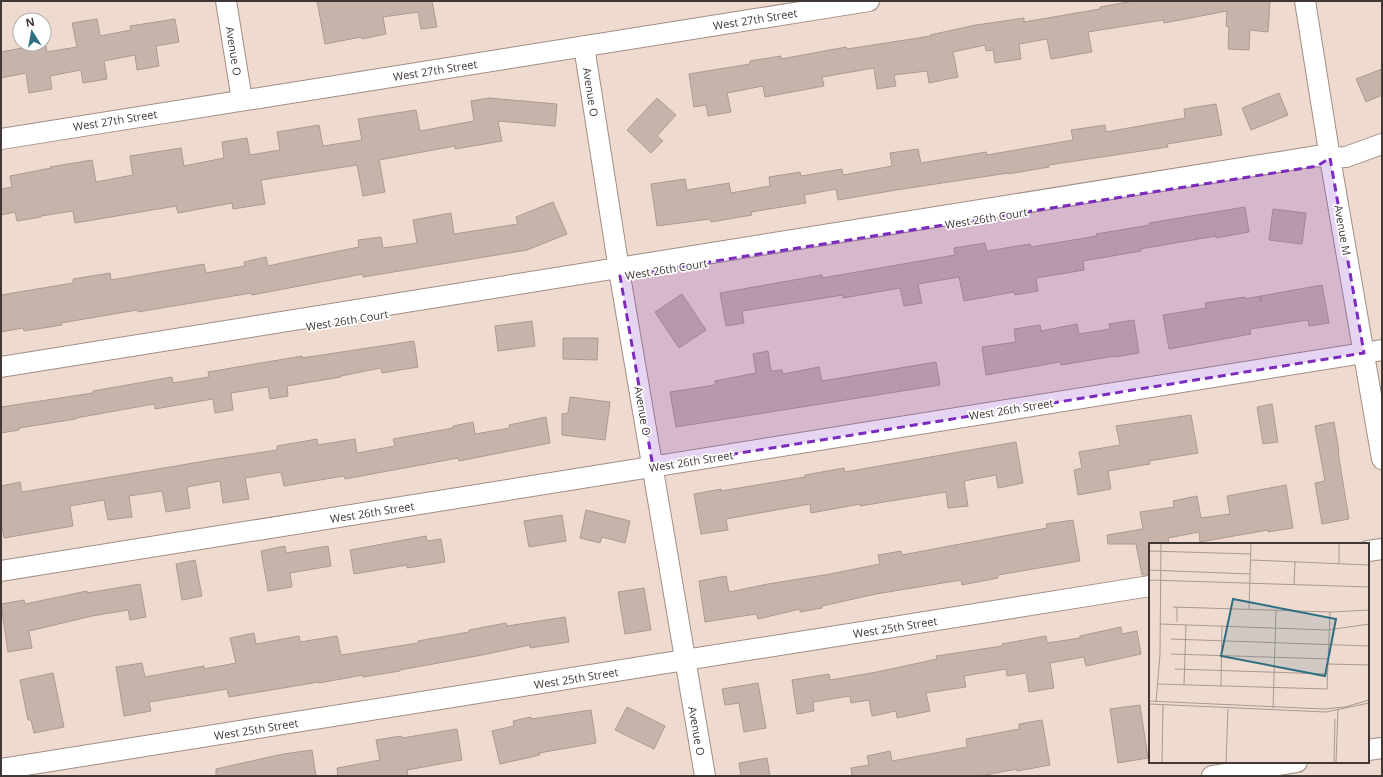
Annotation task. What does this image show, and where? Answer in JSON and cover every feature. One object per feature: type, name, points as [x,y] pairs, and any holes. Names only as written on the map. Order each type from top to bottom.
[{"type":"street","name":"Avenue O","points":[[226,1],[242,100]]},
{"type":"street","name":"West 27th Street","points":[[1,139],[869,1]]},
{"type":"street","name":"Avenue M","points":[[1306,1],[1330,158],[1373,352],[1382,459]]},
{"type":"street","name":"Avenue O","points":[[584,46],[619,272],[705,776]]},
{"type":"street","name":"West 26th Court","points":[[1,367],[1317,166],[1330,158],[1346,157],[1382,144]]},
{"type":"street","name":"West 26th Court","points":[[1,377],[600,278],[619,272]]},
{"type":"street","name":"West 26th Street","points":[[1,571],[1373,352]]},
{"type":"street","points":[[1369,551],[1382,549]]},
{"type":"street","name":"West 25th Street","points":[[1,769],[1149,586]]},
{"type":"street","points":[[1369,750],[1382,748]]},
{"type":"street","points":[[1212,776],[1291,763]]},
{"type":"highlighted area","points":[[1330,158],[1364,353],[653,467],[620,276],[1299,169],[1317,166]]},
{"type":"building","points":[[317,1],[432,1],[437,27],[421,29],[418,12],[383,17],[386,34],[325,44]]},
{"type":"building","points":[[1134,1],[1270,1],[1268,32],[1250,30],[1249,50],[1228,49],[1229,27],[1226,26],[1227,11],[1164,23],[1163,20],[1088,32],[1092,52],[1051,59],[1047,39],[1019,44],[1021,59],[995,63],[993,50],[986,51],[985,45],[953,52],[958,77],[929,83],[927,71],[894,75],[896,86],[877,89],[874,68],[822,77],[824,86],[765,97],[763,86],[727,93],[731,112],[708,116],[706,105],[694,107],[689,74],[750,64],[750,61],[781,56],[781,59],[846,47],[847,49],[931,36],[930,35],[976,25],[1024,18],[1024,22],[1100,9],[1100,7]]},
{"type":"building","points":[[97,19],[100,36],[131,30],[130,26],[175,19],[179,42],[156,46],[159,66],[137,70],[135,55],[104,61],[107,79],[83,83],[81,70],[50,76],[52,89],[29,93],[26,73],[1,78],[1,52],[12,50],[12,52],[52,52],[77,47],[72,23]]},
{"type":"building","points":[[1382,69],[1382,95],[1366,102],[1356,79]]},
{"type":"building","points":[[1279,93],[1288,115],[1251,130],[1242,108]]},
{"type":"building","points":[[489,98],[557,104],[555,126],[498,121],[502,141],[455,149],[455,146],[379,160],[385,192],[363,196],[357,165],[261,180],[265,204],[233,209],[232,203],[178,213],[176,206],[75,223],[73,211],[17,221],[15,212],[1,215],[1,189],[12,187],[10,176],[92,160],[96,182],[133,175],[130,156],[181,148],[184,166],[224,158],[222,142],[247,138],[250,155],[280,150],[277,132],[319,125],[323,146],[362,140],[358,119],[416,110],[420,131],[474,121],[471,101]]},
{"type":"building","points":[[657,98],[676,115],[657,136],[663,141],[651,153],[627,130]]},
{"type":"building","points":[[1216,104],[1222,135],[1167,144],[1168,147],[1049,165],[1049,167],[1008,174],[838,200],[836,189],[804,195],[806,203],[751,212],[752,215],[711,222],[710,219],[657,226],[651,184],[685,179],[687,190],[729,183],[731,193],[770,186],[769,177],[800,172],[801,176],[842,169],[843,175],[892,166],[890,153],[918,149],[921,163],[986,152],[987,155],[1073,140],[1071,130],[1105,125],[1106,132],[1185,118],[1184,109]]},
{"type":"building","points":[[553,202],[567,234],[527,250],[363,277],[363,274],[252,295],[251,293],[138,312],[137,310],[24,331],[23,328],[1,332],[1,295],[73,283],[73,279],[110,273],[111,280],[204,264],[206,273],[245,266],[244,262],[266,257],[268,266],[359,247],[358,240],[381,237],[383,248],[417,243],[413,220],[451,213],[454,234],[518,224],[516,217]]},
{"type":"building","points":[[1245,207],[1249,232],[1140,249],[1141,251],[1083,261],[1084,270],[1036,278],[1038,291],[1015,295],[1014,292],[964,301],[959,277],[918,284],[922,303],[904,306],[900,288],[843,298],[843,295],[742,311],[744,323],[726,326],[720,293],[822,275],[822,278],[955,255],[954,248],[985,243],[987,251],[1030,244],[1031,247],[1097,236],[1096,234],[1150,225],[1149,223]]},
{"type":"building","points":[[1273,209],[1306,213],[1302,244],[1269,240]]},
{"type":"building","points":[[1322,285],[1329,323],[1309,326],[1308,320],[1250,329],[1251,334],[1169,349],[1163,315],[1206,308],[1205,303],[1245,297],[1245,299],[1260,296],[1261,302],[1261,296]]},
{"type":"building","points":[[682,294],[706,330],[679,348],[655,312]]},
{"type":"building","points":[[1134,320],[1139,353],[1061,365],[1060,362],[986,375],[982,347],[1016,342],[1014,329],[1040,325],[1041,331],[1077,324],[1079,334],[1110,329],[1109,324]]},
{"type":"building","points":[[532,321],[535,346],[498,351],[495,326]]},
{"type":"building","points":[[563,338],[598,338],[597,360],[563,359]]},
{"type":"building","points":[[414,341],[418,367],[382,373],[381,368],[341,377],[287,386],[288,396],[270,399],[268,387],[231,393],[233,410],[215,413],[213,399],[155,409],[154,404],[19,428],[19,430],[1,433],[1,407],[93,393],[93,391],[172,377],[173,383],[209,377],[208,372],[302,356],[302,358]]},
{"type":"building","points":[[768,351],[771,371],[782,370],[783,374],[819,367],[822,381],[936,362],[940,385],[676,427],[670,392],[715,385],[715,381],[756,373],[753,354]]},
{"type":"building","points":[[570,397],[610,402],[605,440],[562,435],[562,414],[568,413]]},
{"type":"building","points":[[1272,404],[1278,442],[1263,444],[1257,407]]},
{"type":"building","points":[[1191,415],[1198,453],[1149,461],[1150,464],[1108,471],[1111,489],[1078,495],[1074,470],[1082,468],[1079,452],[1120,445],[1116,426]]},
{"type":"building","points":[[546,417],[550,443],[459,461],[458,458],[345,479],[344,476],[284,486],[281,472],[245,478],[249,499],[223,503],[220,481],[187,487],[190,508],[166,512],[162,491],[129,496],[132,517],[108,520],[104,500],[70,506],[73,526],[4,538],[1,520],[1,486],[20,482],[22,492],[277,450],[277,446],[317,439],[318,445],[355,439],[357,453],[395,446],[393,439],[453,428],[453,426],[473,422],[475,434],[510,428],[509,425]]},
{"type":"building","points":[[1334,422],[1349,519],[1322,524],[1315,483],[1325,481],[1315,426]]},
{"type":"building","points":[[1016,442],[1023,483],[998,488],[996,475],[964,481],[968,506],[948,508],[946,492],[860,506],[860,504],[811,513],[810,504],[726,519],[728,530],[701,534],[694,494],[805,477],[805,475],[844,468],[845,472]]},
{"type":"building","points":[[1286,485],[1293,528],[1268,532],[1268,530],[1200,542],[1199,532],[1168,538],[1169,543],[1149,543],[1149,575],[1142,575],[1136,544],[1108,544],[1107,535],[1143,529],[1140,512],[1174,507],[1173,501],[1197,496],[1201,518],[1230,514],[1227,496]]},
{"type":"building","points":[[586,510],[630,521],[625,543],[602,537],[600,543],[580,538]]},
{"type":"building","points":[[562,515],[566,541],[529,547],[524,521]]},
{"type":"building","points":[[1073,520],[1080,561],[998,575],[998,578],[962,585],[961,580],[876,594],[822,606],[822,608],[800,612],[800,609],[758,619],[756,614],[705,622],[699,581],[726,576],[729,592],[880,564],[878,555],[901,551],[902,555],[1047,528],[1046,524]]},
{"type":"building","points":[[426,536],[427,541],[441,539],[445,562],[407,568],[407,565],[354,574],[350,550]]},
{"type":"building","points":[[285,546],[286,553],[328,546],[331,566],[290,573],[292,587],[268,591],[261,551]]},
{"type":"building","points":[[195,560],[202,596],[182,600],[176,564]]},
{"type":"building","points":[[140,584],[146,617],[130,620],[128,610],[92,616],[29,631],[32,648],[8,652],[1,604],[24,600],[25,604],[87,591],[87,593]]},
{"type":"building","points":[[644,588],[651,630],[625,634],[618,592]]},
{"type":"building","points":[[565,617],[569,642],[530,648],[530,645],[400,671],[363,677],[363,675],[229,697],[227,689],[149,702],[151,711],[124,716],[116,667],[142,663],[145,677],[204,666],[204,669],[236,663],[230,638],[254,633],[256,644],[299,636],[300,642],[337,636],[341,655],[418,643],[418,641],[469,632],[469,630],[506,623],[507,626]]},
{"type":"building","points":[[1121,627],[1122,634],[1137,631],[1141,654],[1086,666],[1084,657],[1050,663],[1054,688],[1029,692],[1026,673],[1007,676],[1006,669],[964,676],[966,687],[926,693],[930,711],[897,718],[896,711],[872,716],[869,700],[851,703],[850,696],[813,702],[814,711],[797,714],[792,680],[829,674],[830,680],[877,672],[937,659],[936,656],[1002,646],[1002,644],[1046,636],[1047,643],[1080,638],[1080,636]]},
{"type":"building","points":[[53,673],[64,727],[34,733],[31,720],[28,720],[20,680]]},
{"type":"building","points":[[758,683],[766,728],[744,732],[739,703],[725,705],[722,689]]},
{"type":"building","points":[[1140,705],[1148,758],[1118,763],[1110,709]]},
{"type":"building","points":[[627,707],[665,726],[654,749],[615,730]]},
{"type":"building","points":[[591,710],[596,743],[539,753],[540,755],[500,764],[492,731],[514,726],[513,721],[531,717],[531,719]]},
{"type":"building","points":[[1042,720],[1050,765],[980,776],[852,776],[851,768],[869,765],[867,756],[890,751],[892,761],[967,747],[966,739],[1019,729],[1019,724]]},
{"type":"building","points":[[457,729],[462,760],[407,770],[408,776],[338,776],[337,768],[380,760],[376,740],[401,736],[402,738]]},
{"type":"building","points":[[312,750],[316,776],[216,776],[216,769],[283,754]]},
{"type":"building","points":[[767,758],[770,776],[741,776],[739,763]]}]
